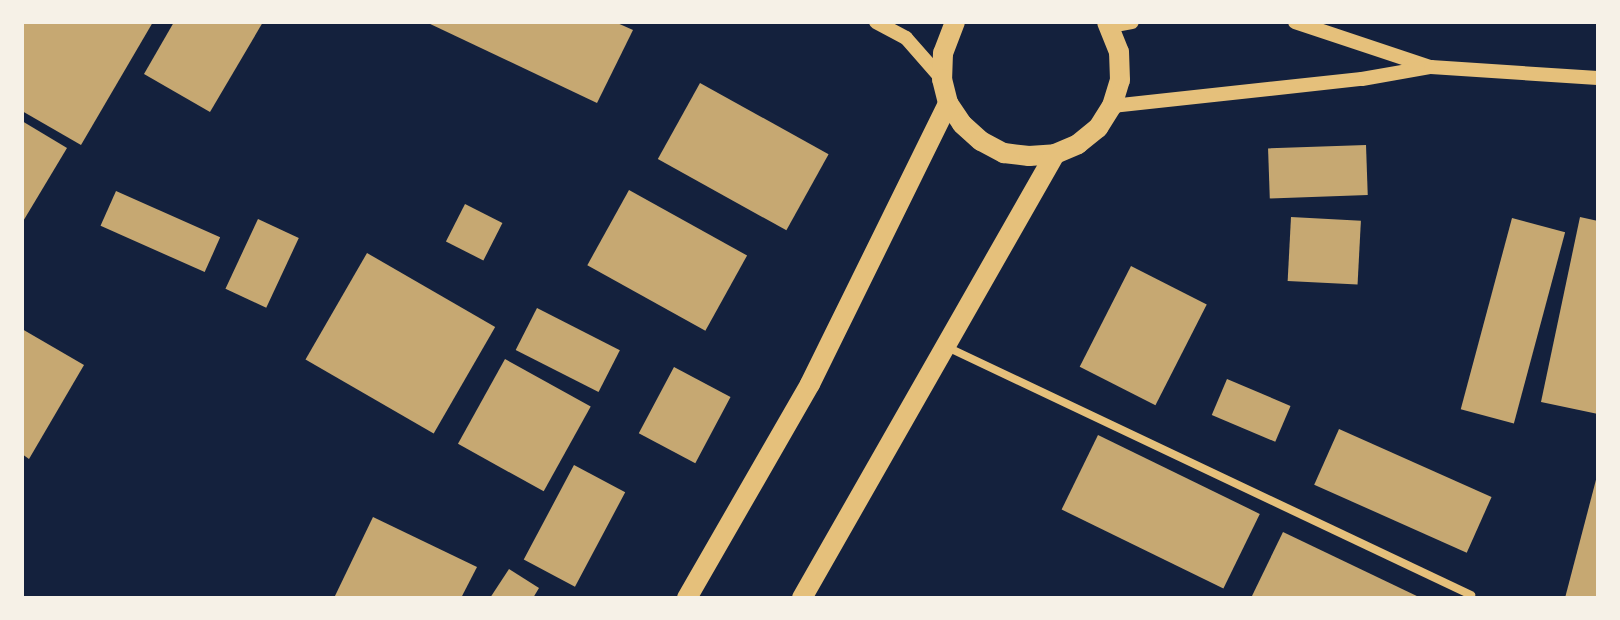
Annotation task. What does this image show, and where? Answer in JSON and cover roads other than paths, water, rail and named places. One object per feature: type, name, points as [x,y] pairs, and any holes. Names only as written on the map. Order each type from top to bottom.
[{"type":"main road","points":[[955,22],[943,53],[942,79],[948,103],[962,124],[981,141],[1004,153],[1029,156],[1055,154],[1078,144],[1098,128],[1112,106],[1120,80],[1119,52],[1109,24]]},
{"type":"main road","points":[[687,598],[810,384],[948,103]]},
{"type":"main road","points":[[802,598],[1055,154]]},
{"type":"street","points":[[876,22],[906,38],[942,79]]},
{"type":"street","points":[[1109,24],[1132,22]]},
{"type":"street","points":[[1295,22],[1431,67]]},
{"type":"street","points":[[1112,106],[1362,79],[1431,67],[1598,78]]},
{"type":"street","points":[[946,347],[1471,595]]}]
